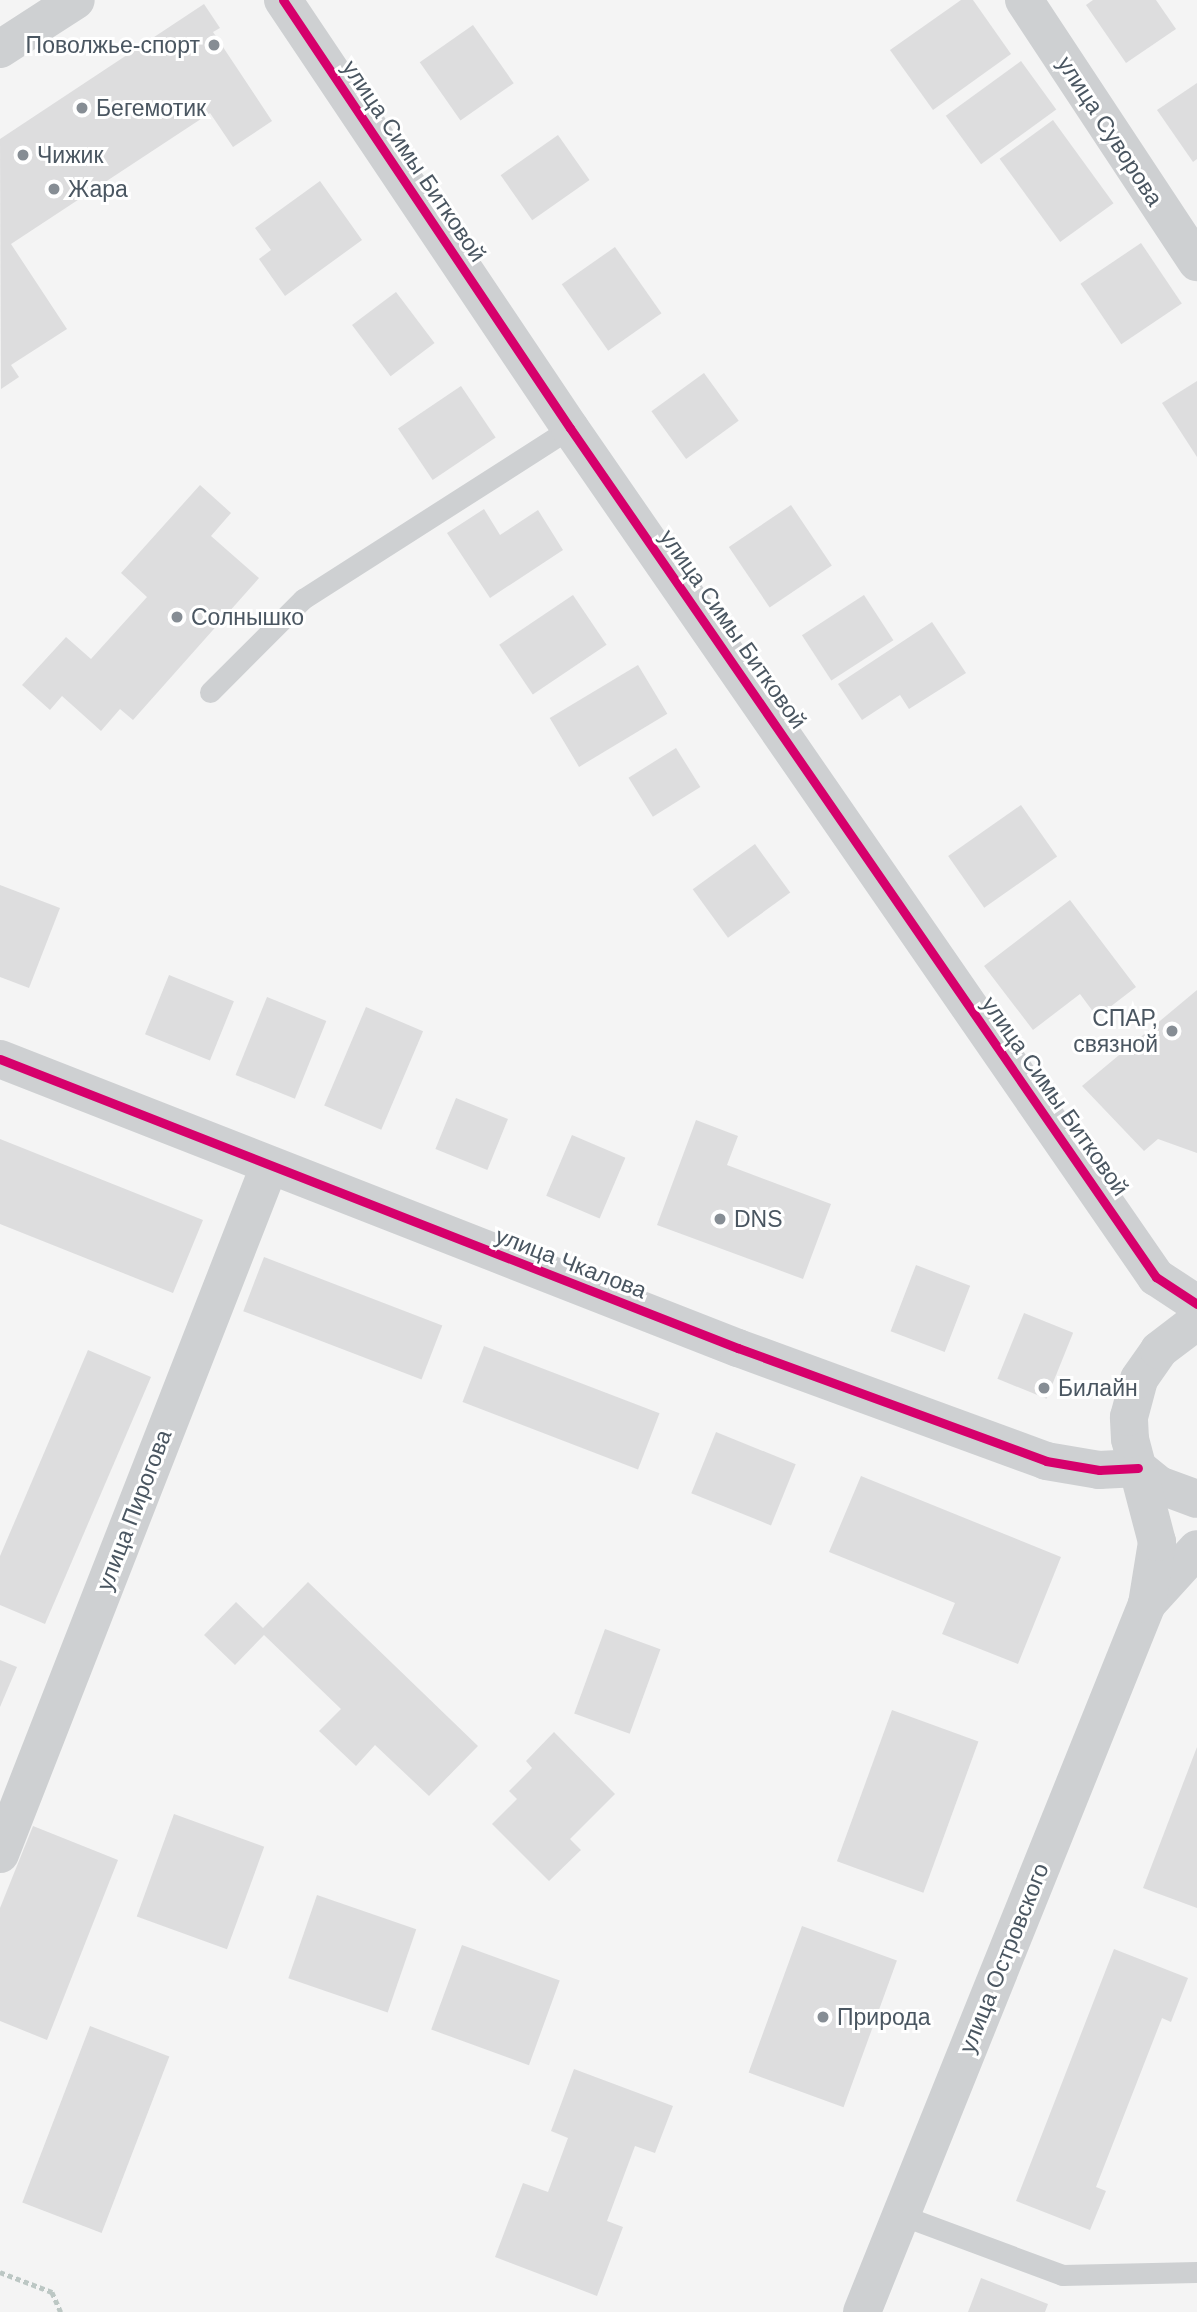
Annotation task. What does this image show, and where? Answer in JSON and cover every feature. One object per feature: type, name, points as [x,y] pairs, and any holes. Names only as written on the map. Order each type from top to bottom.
[{"type":"street","points":[[0,49],[76,0]]},
{"type":"street","name":"улица Симы Битковой","points":[[283,0],[570,428],[1156,1277]]},
{"type":"street","name":"улица Суворова","points":[[1024,0],[1197,262]]},
{"type":"street","name":"улица Чкалова","points":[[0,1059],[269,1167],[738,1348],[1046,1461],[1099,1470],[1138,1468]]},
{"type":"street","name":"улица Пирогова","points":[[0,1854],[269,1167]]},
{"type":"street","points":[[1156,1277],[1197,1304]]},
{"type":"street","points":[[1156,1277],[1165,1306],[1166,1345]]},
{"type":"street","name":"улица Островского","points":[[862,2312],[1147,1604],[1157,1542],[1138,1468],[1129,1417],[1139,1379],[1166,1345],[1197,1321]]},
{"type":"street","points":[[1138,1468],[1159,1485],[1197,1499]]},
{"type":"street","name":"улица Островского","points":[[1147,1604],[1197,1549]]},
{"type":"lane","points":[[210,692],[303,599],[570,428]]},
{"type":"lane","points":[[901,2215],[1062,2275],[1197,2272]]},
{"type":"path","points":[[0,2272],[52,2292],[61,2312]]},
{"type":"building","points":[[961,0],[973,0],[1011,54],[933,110],[890,50]]},
{"type":"building","points":[[1093,0],[1156,0],[1176,29],[1126,63],[1086,5]]},
{"type":"building","points":[[204,4],[220,28],[213,32],[272,121],[233,147],[210,113],[11,244],[67,329],[11,365],[19,377],[1,389],[0,139]]},
{"type":"building","points":[[473,25],[514,83],[460,120],[420,62]]},
{"type":"building","points":[[1021,61],[1056,110],[981,164],[946,116]]},
{"type":"building","points":[[1197,83],[1197,159],[1193,162],[1157,110]]},
{"type":"building","points":[[1053,120],[1114,203],[1060,242],[1000,159]]},
{"type":"building","points":[[558,135],[590,180],[532,220],[501,175]]},
{"type":"building","points":[[320,181],[362,240],[285,296],[259,259],[271,250],[255,228]]},
{"type":"building","points":[[1141,243],[1182,304],[1121,344],[1080,284]]},
{"type":"building","points":[[615,247],[661,313],[608,351],[562,284]]},
{"type":"building","points":[[396,292],[435,343],[391,376],[352,325]]},
{"type":"building","points":[[704,373],[739,421],[686,459],[651,411]]},
{"type":"building","points":[[1197,381],[1197,457],[1162,403]]},
{"type":"building","points":[[461,386],[496,437],[433,480],[398,428]]},
{"type":"building","name":"Солнышко","points":[[200,485],[231,513],[211,536],[259,578],[133,720],[120,709],[101,731],[62,696],[50,710],[22,685],[66,637],[91,659],[147,597],[121,573]]},
{"type":"building","points":[[791,505],[832,566],[770,607],[729,547]]},
{"type":"building","points":[[484,509],[500,535],[538,510],[563,550],[490,598],[447,533]]},
{"type":"building","points":[[573,595],[607,645],[533,695],[499,645]]},
{"type":"building","points":[[864,595],[893,640],[831,681],[802,635]]},
{"type":"building","points":[[932,622],[966,673],[909,709],[900,695],[862,720],[838,684]]},
{"type":"building","points":[[638,665],[667,714],[579,767],[550,718]]},
{"type":"building","points":[[676,748],[700,787],[653,817],[629,778]]},
{"type":"building","points":[[1021,805],[1057,857],[984,908],[948,856]]},
{"type":"building","points":[[755,844],[790,893],[728,938],[693,889]]},
{"type":"building","points":[[0,885],[60,908],[29,988],[0,977]]},
{"type":"building","points":[[1070,900],[1136,987],[1097,1017],[1080,994],[1033,1030],[984,966]]},
{"type":"building","points":[[169,975],[234,1001],[210,1061],[145,1034]]},
{"type":"building","name":"СПАР, связной","points":[[1197,990],[1197,1153],[1158,1139],[1144,1151],[1082,1086]]},
{"type":"building","points":[[267,997],[326,1021],[295,1099],[236,1075]]},
{"type":"building","points":[[366,1007],[423,1031],[381,1130],[324,1105]]},
{"type":"building","points":[[456,1098],[508,1119],[487,1170],[435,1149]]},
{"type":"building","points":[[696,1120],[738,1136],[727,1165],[831,1204],[803,1279],[657,1225]]},
{"type":"building","points":[[572,1135],[625,1158],[600,1218],[546,1196]]},
{"type":"building","points":[[0,1139],[203,1220],[173,1293],[0,1224]]},
{"type":"building","points":[[264,1257],[442,1325],[422,1380],[243,1311]]},
{"type":"building","points":[[916,1265],[970,1286],[945,1352],[891,1331]]},
{"type":"building","points":[[1024,1313],[1073,1333],[1047,1399],[997,1379]]},
{"type":"building","points":[[484,1346],[660,1413],[638,1469],[462,1402]]},
{"type":"building","points":[[88,1350],[151,1377],[45,1624],[0,1605],[0,1556]]},
{"type":"building","points":[[716,1432],[796,1464],[771,1525],[691,1493]]},
{"type":"building","points":[[861,1476],[1061,1557],[1018,1664],[942,1634],[955,1603],[829,1552]]},
{"type":"building","points":[[308,1582],[478,1746],[429,1796],[375,1745],[356,1766],[319,1731],[341,1709],[264,1635],[235,1665],[204,1635],[236,1602],[263,1628]]},
{"type":"building","points":[[605,1629],[660,1649],[630,1734],[574,1714]]},
{"type":"building","points":[[0,1660],[17,1667],[0,1707]]},
{"type":"building","points":[[892,1710],[978,1741],[923,1893],[837,1861]]},
{"type":"building","points":[[554,1732],[615,1794],[570,1839],[581,1850],[549,1881],[492,1824],[517,1799],[509,1791],[532,1768],[526,1761]]},
{"type":"building","points":[[1197,1747],[1197,1908],[1143,1888]]},
{"type":"building","points":[[174,1814],[264,1847],[227,1949],[137,1916]]},
{"type":"building","points":[[33,1826],[118,1860],[47,2040],[0,2021],[0,1908]]},
{"type":"building","points":[[317,1895],[416,1929],[388,2012],[288,1978]]},
{"type":"building","name":"Природа","points":[[802,1926],[897,1961],[844,2107],[749,2073]]},
{"type":"building","points":[[462,1945],[560,1981],[529,2065],[431,2030]]},
{"type":"building","points":[[1114,1949],[1188,1978],[1171,2022],[1162,2018],[1096,2187],[1106,2191],[1090,2230],[1016,2201]]},
{"type":"building","points":[[90,2026],[169,2056],[102,2233],[22,2202]]},
{"type":"building","points":[[574,2069],[673,2106],[655,2153],[635,2146],[607,2221],[623,2227],[597,2296],[495,2257],[523,2183],[548,2192],[568,2138],[551,2131]]},
{"type":"building","points":[[981,2278],[1048,2304],[1045,2312],[968,2312]]},
{"type":"cycle path","points":[[283,0],[570,428],[1156,1277],[1197,1304]]},
{"type":"cycle path","points":[[0,1059],[738,1348],[1046,1461],[1099,1470],[1138,1468]]},
{"type":"place","name":"Поволжье-спорт","points":[[214,45]]},
{"type":"place","name":"Бегемотик","points":[[82,108]]},
{"type":"place","name":"Чижик","points":[[23,155]]},
{"type":"place","name":"Жара","points":[[54,189]]},
{"type":"place","name":"Солнышко","points":[[177,617]]},
{"type":"place","name":"СПАР, связной","points":[[1172,1031]]},
{"type":"place","name":"DNS","points":[[720,1219]]},
{"type":"place","name":"Билайн","points":[[1044,1388]]},
{"type":"place","name":"Природа","points":[[823,2017]]}]
